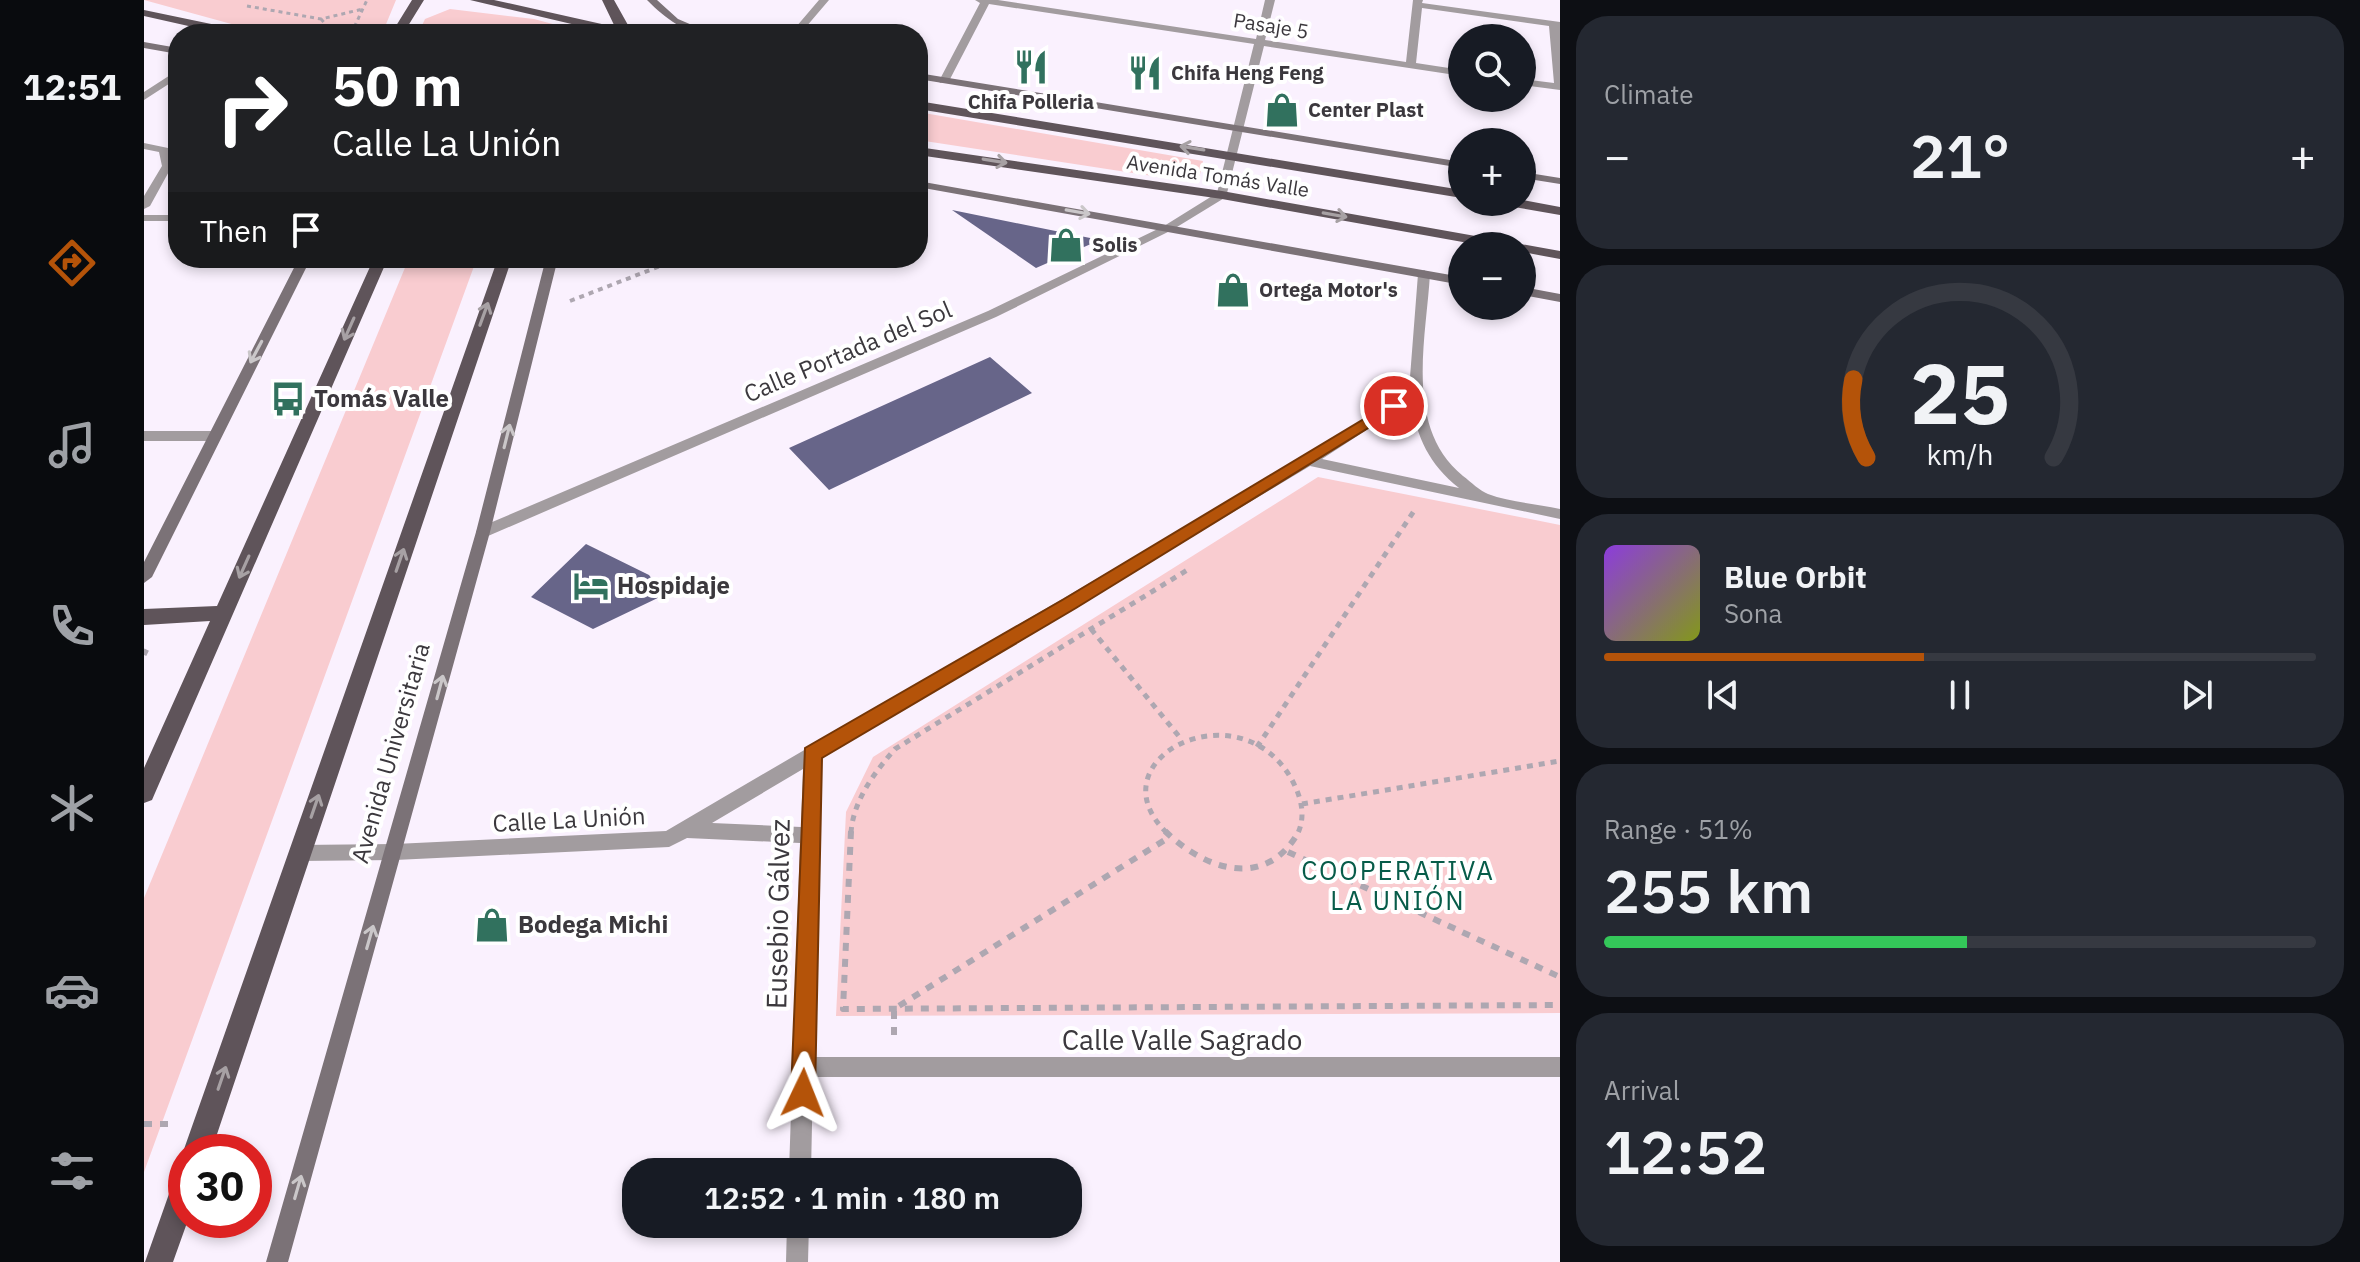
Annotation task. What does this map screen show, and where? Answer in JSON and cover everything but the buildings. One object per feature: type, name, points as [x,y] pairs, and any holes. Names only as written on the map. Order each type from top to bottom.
[{"type":"main road","points":[[403,24],[418,0]]},
{"type":"main road","points":[[476,0],[539,11],[588,24]]},
{"type":"main road","points":[[608,0],[620,24]]},
{"type":"main road","points":[[652,0],[683,24]]},
{"type":"main road","points":[[144,13],[194,24]]},
{"type":"main road","points":[[144,45],[168,49]]},
{"type":"main road","points":[[928,78],[1448,163]]},
{"type":"main road","name":"Avenida Tomás Valle","points":[[928,107],[1448,192]]},
{"type":"main road","name":"Avenida Tomás Valle","points":[[928,152],[1222,195],[1448,235]]},
{"type":"main road","points":[[1536,177],[1560,181]]},
{"type":"main road","points":[[928,186],[1448,278]]},
{"type":"main road","points":[[1536,207],[1560,211]]},
{"type":"main road","points":[[1536,251],[1560,255]]},
{"type":"main road","points":[[144,577],[300,268]]},
{"type":"main road","points":[[144,793],[377,268]]},
{"type":"main road","name":"Avenida Universitaria","points":[[203,1134],[502,268]]},
{"type":"main road","name":"Avenida Universitaria","points":[[277,1262],[483,532],[550,268]]},
{"type":"main road","points":[[1536,294],[1560,298]]},
{"type":"main road","points":[[144,617],[223,613]]},
{"type":"main road","points":[[159,1262],[168,1236]]},
{"type":"street","points":[[804,24],[824,0]]},
{"type":"street","name":"Pasaje 5","points":[[980,0],[1448,71]]},
{"type":"street","points":[[944,81],[986,0]]},
{"type":"street","points":[[1222,195],[1270,0]]},
{"type":"street","points":[[1411,65],[1418,3],[1557,25],[1560,87],[1536,84]]},
{"type":"street","points":[[144,97],[168,80]]},
{"type":"street","points":[[144,146],[164,150],[167,166],[144,206]]},
{"type":"street","name":"Calle Portada del Sol","points":[[483,532],[992,314],[1168,228],[1222,195]]},
{"type":"street","points":[[144,218],[168,218]]},
{"type":"street","points":[[1424,274],[1416,392],[1423,440],[1447,473],[1485,498]]},
{"type":"street","name":"Calle La Unión","points":[[299,853],[395,852],[669,839],[1070,604],[1308,461],[1416,392]]},
{"type":"street","points":[[144,436],[213,436]]},
{"type":"street","points":[[1308,461],[1560,514]]},
{"type":"street","name":"Eusebio Gálvez","points":[[801,1158],[812,754]]},
{"type":"street","points":[[684,830],[810,835]]},
{"type":"street","name":"Calle Valle Sagrado","points":[[804,1067],[1560,1067]]},
{"type":"street","points":[[797,1262],[798,1238]]},
{"type":"path","points":[[356,24],[367,0]]},
{"type":"path","points":[[238,5],[321,19],[363,9]]},
{"type":"path","points":[[321,19],[325,24]]},
{"type":"path","points":[[538,314],[655,268]]},
{"type":"path","points":[[1257,747],[1422,499]]},
{"type":"path","points":[[1198,563],[895,749],[876,770],[852,815],[843,1009],[1560,1005]]},
{"type":"path","points":[[1070,604],[1182,740]]},
{"type":"path","points":[[1220,735],[1257,747],[1287,771],[1300,791],[1305,813],[1300,834],[1288,852],[1268,864],[1230,867],[1190,854],[1168,838],[1146,795],[1148,774],[1157,756],[1182,740],[1220,735]]},
{"type":"path","points":[[1302,804],[1560,761]]},
{"type":"path","points":[[894,1009],[1168,838]]},
{"type":"path","points":[[1288,852],[1560,977]]},
{"type":"shaded area","points":[[144,0],[396,0],[386,24],[232,24]]},
{"type":"shaded area","points":[[450,9],[553,24],[423,24],[425,19]]},
{"type":"shaded area","points":[[928,114],[1203,161],[1198,183],[928,142]]},
{"type":"shaded area","points":[[405,268],[473,268],[144,1172],[144,898]]},
{"type":"shaded area","points":[[1318,477],[1560,525],[1560,1013],[836,1016],[846,812],[873,757]]},
{"type":"place","name":"Chifa Polleria","points":[[1031,67]]},
{"type":"place","name":"Chifa Heng Feng","points":[[1145,73]]},
{"type":"place","name":"Center Plast","points":[[1282,110]]},
{"type":"place","name":"Solis","points":[[1066,245]]},
{"type":"place","name":"Ortega Motor's","points":[[1233,290]]},
{"type":"place","name":"Tomás Valle","points":[[288,399]]},
{"type":"place","name":"Hospidaje","points":[[591,586]]},
{"type":"place","name":"Bodega Michi","points":[[492,925]]},
{"type":"district","name":"COOPERATIVA LA UNIÓN","points":[[1398,886]]},
{"type":"route","points":[[803,1093],[812,754],[1070,604],[1394,406]]}]
